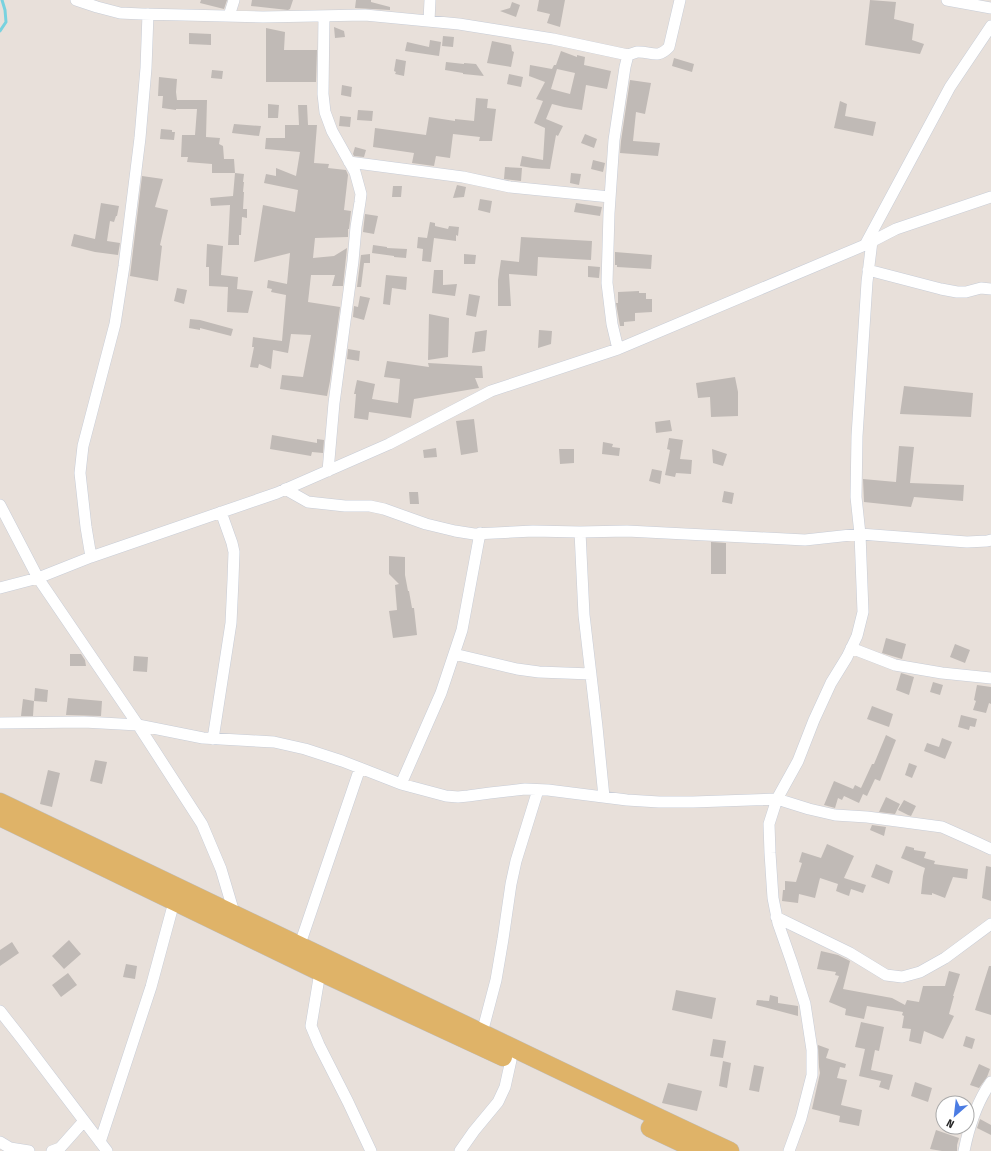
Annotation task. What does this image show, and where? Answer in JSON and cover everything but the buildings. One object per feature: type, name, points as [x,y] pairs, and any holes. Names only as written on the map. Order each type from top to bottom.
[{"type":"main road","points":[[0,802],[299,947],[730,1151]]},
{"type":"main road","points":[[0,817],[320,972],[511,1060],[698,1151]]},
{"type":"street","points":[[76,0],[120,13],[263,18],[365,15],[459,24],[553,39],[628,55],[638,52],[658,54],[664,52],[669,47],[680,0]]},
{"type":"street","points":[[229,16],[234,0]]},
{"type":"street","points":[[429,22],[430,0]]},
{"type":"street","points":[[948,0],[991,8]]},
{"type":"street","points":[[91,557],[80,473],[83,446],[115,324],[124,266],[146,68],[148,14]]},
{"type":"street","points":[[324,16],[323,94],[326,112],[332,131],[355,172],[361,194],[336,381],[328,470]]},
{"type":"street","points":[[789,1151],[801,1118],[812,1075],[812,1050],[805,1004],[776,917],[773,898],[769,824],[777,799],[798,761],[814,720],[831,683],[857,636],[863,612],[860,534],[856,496],[857,436],[868,270],[868,243],[950,87],[991,26]]},
{"type":"street","points":[[618,349],[612,324],[607,283],[610,197],[614,140],[628,55]]},
{"type":"street","points":[[349,162],[463,177],[510,186],[610,197]]},
{"type":"street","points":[[0,588],[38,578],[91,557],[285,489],[389,444],[491,391],[618,349],[868,243],[896,229],[991,197]]},
{"type":"street","points":[[868,270],[952,291],[966,292],[981,288],[991,289]]},
{"type":"street","points":[[285,489],[308,502],[345,506],[370,506],[384,509],[426,524],[474,534],[533,531],[627,531],[805,540],[860,534],[967,542],[991,540]]},
{"type":"street","points":[[0,505],[38,578],[138,725],[202,824],[221,869],[235,916]]},
{"type":"street","points":[[213,739],[231,623],[234,552],[221,512]]},
{"type":"street","points":[[580,532],[584,615],[604,797]]},
{"type":"street","points":[[401,784],[442,693],[464,623],[480,533]]},
{"type":"street","points":[[851,648],[895,664],[942,673],[991,678]]},
{"type":"street","points":[[454,654],[517,669],[539,672],[591,674]]},
{"type":"street","points":[[0,723],[84,722],[138,725],[203,738],[274,742],[305,749],[342,761],[401,784],[446,796],[458,797],[525,789],[574,792],[604,797],[659,802],[777,799],[809,809],[836,815],[867,817],[942,827],[991,850]]},
{"type":"street","points":[[299,947],[360,768]]},
{"type":"street","points":[[482,1033],[496,980],[516,861],[538,790]]},
{"type":"street","points":[[103,1146],[151,987],[174,902]]},
{"type":"street","points":[[776,917],[850,953],[886,974],[902,977],[920,972],[945,958],[991,924]]},
{"type":"street","points":[[320,972],[311,1026],[371,1151]]},
{"type":"street","points":[[0,1011],[103,1146]]},
{"type":"street","points":[[460,1151],[498,1102],[505,1087],[511,1060]]},
{"type":"street","points":[[964,1151],[969,1126],[976,1107],[991,1082]]},
{"type":"street","points":[[52,1151],[60,1148],[84,1121]]},
{"type":"street","points":[[0,1142],[9,1150],[29,1151]]},
{"type":"waterway","points":[[0,31],[6,22],[2,0]]}]
